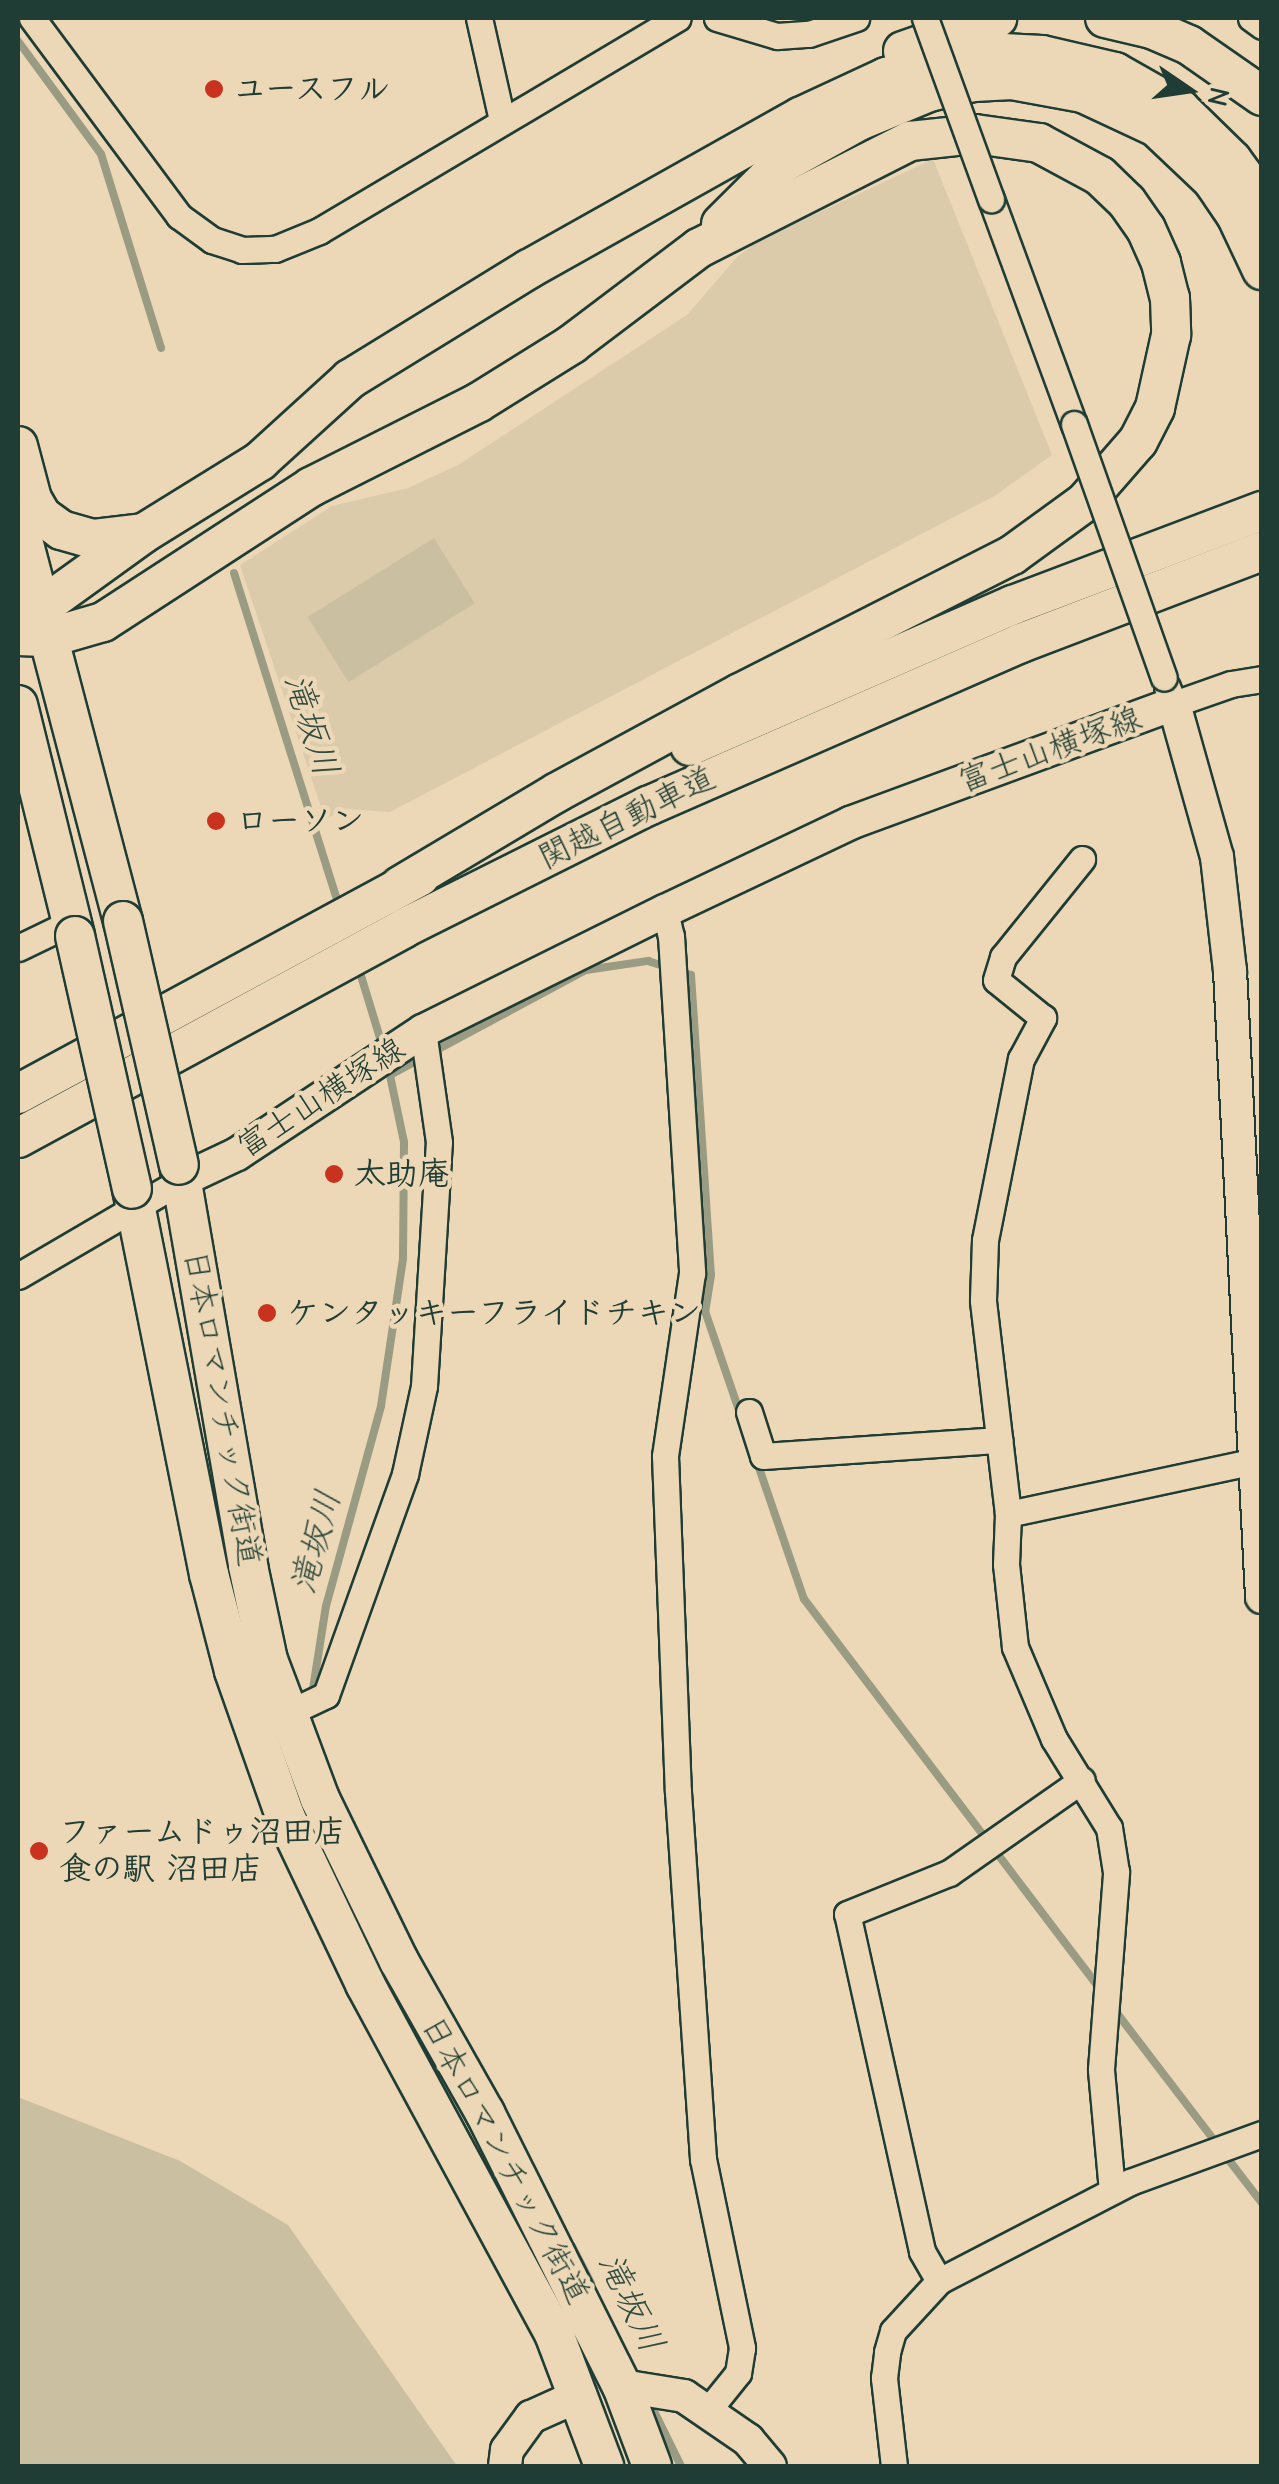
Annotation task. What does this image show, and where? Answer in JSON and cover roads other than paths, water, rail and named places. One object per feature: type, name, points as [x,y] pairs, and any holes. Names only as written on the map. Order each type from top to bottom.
[{"type":"highway","points":[[32,626],[144,532],[260,461],[350,379],[529,268],[800,117],[912,46],[997,18]]},
{"type":"highway","points":[[1105,18],[1152,29],[1189,45],[1262,96]]},
{"type":"highway","points":[[800,117],[886,77],[964,55],[1004,52],[1082,62],[1115,72],[1180,109],[1232,160],[1262,200]]},
{"type":"highway","points":[[32,626],[103,622],[311,487],[479,402],[572,344],[699,248],[780,165],[858,121],[930,92],[974,82],[1012,80],[1083,93],[1156,127],[1212,180],[1236,215],[1262,270]]},
{"type":"highway","points":[[400,886],[589,775],[968,579],[1053,529],[1117,469],[1154,408],[1171,335],[1170,298],[1154,246],[1127,202],[1100,176],[1038,143],[975,134],[910,141],[699,248]]},
{"type":"highway","points":[[18,446],[32,499],[42,516],[61,530],[92,539],[144,532]]},
{"type":"highway","name":"関越自動車道","points":[[18,1094],[400,886],[634,771],[1013,605],[1262,511]]},
{"type":"highway","name":"日本ロマンチック街道","points":[[18,522],[32,626],[123,921],[181,1172],[248,1566],[268,1660],[320,1799],[399,1961],[485,2114],[622,2386],[652,2466]]},
{"type":"highway","name":"関越自動車道","points":[[18,1138],[404,928],[648,806],[1021,643],[1262,551]]},
{"type":"highway","points":[[833,723],[1262,570]]},
{"type":"highway","name":"日本ロマンチック街道","points":[[18,704],[74,929],[134,1198],[210,1574],[234,1671],[285,1816],[365,1984],[555,2336],[604,2466]]},
{"type":"highway","points":[[580,2395],[622,2386]]},
{"type":"main road","name":"富士山横塚線","points":[[181,1172],[237,1154],[423,1032],[665,911],[850,824],[1169,691],[1217,857],[1226,924],[1262,1597]]},
{"type":"main road","points":[[622,2386],[665,2390],[708,2410],[748,2440],[770,2466]]},
{"type":"main road","points":[[505,2466],[507,2450],[531,2417],[580,2395]]},
{"type":"street","points":[[32,18],[179,216],[212,240],[242,250],[276,249],[319,231],[678,18]]},
{"type":"street","points":[[479,18],[502,120]]},
{"type":"street","points":[[716,18],[777,36],[809,34],[856,18]]},
{"type":"street","points":[[926,18],[1169,691],[1262,680]]},
{"type":"street","points":[[1251,18],[1262,26]]},
{"type":"street","points":[[1082,858],[1003,957],[996,980],[1043,1018],[1021,1059],[985,1240],[982,1300],[1008,1514],[1006,1564],[1015,1647],[1054,1740],[1109,1828],[1116,1872],[1100,2069],[1112,2191]]},
{"type":"street","points":[[665,911],[671,936],[692,1273],[666,1456],[678,1792],[703,2159],[742,2348],[738,2372],[708,2410]]},
{"type":"street","points":[[18,948],[74,929]]},
{"type":"street","points":[[288,1713],[326,1695],[405,1474],[424,1386],[439,1142],[423,1032]]},
{"type":"street","points":[[18,1276],[134,1198],[181,1172]]},
{"type":"street","points":[[749,1412],[763,1456],[999,1440]]},
{"type":"street","points":[[1008,1514],[1256,1460]]},
{"type":"street","points":[[939,2281],[922,2251],[847,1914],[950,1873],[1082,1780]]},
{"type":"street","points":[[894,2466],[884,2378],[887,2352],[893,2332],[939,2281],[1112,2191],[1262,2134]]},
{"type":"waterway","name":"滝坂川","points":[[18,41],[101,154],[161,348]]},
{"type":"waterway","name":"滝坂川","points":[[234,573],[340,910]]},
{"type":"waterway","points":[[390,1075],[586,970],[648,961],[667,967]]},
{"type":"waterway","name":"滝坂川","points":[[358,966],[383,1048]]},
{"type":"waterway","points":[[680,972],[691,975],[711,1275],[705,1311],[740,1413]]},
{"type":"waterway","name":"滝坂川","points":[[312,1695],[326,1606],[381,1406],[403,1258],[404,1142],[388,1066]]},
{"type":"waterway","points":[[756,1459],[804,1599],[1099,1988]]},
{"type":"waterway","points":[[1113,2008],[1217,2144]]},
{"type":"waterway","points":[[1225,2155],[1262,2203]]},
{"type":"waterway","name":"滝坂川","points":[[572,2246],[591,2283]]},
{"type":"waterway","name":"滝坂川","points":[[648,2399],[681,2466]]},
{"type":"place","name":"ユースフル","points":[[214,89]]},
{"type":"place","name":"ローソン","points":[[216,821]]},
{"type":"place","name":"太助庵","points":[[334,1174]]},
{"type":"place","name":"ケンタッキーフライドチキン","points":[[267,1313]]},
{"type":"place","name":"ファームドゥ沼田店 食の駅 沼田店","points":[[39,1851]]}]
